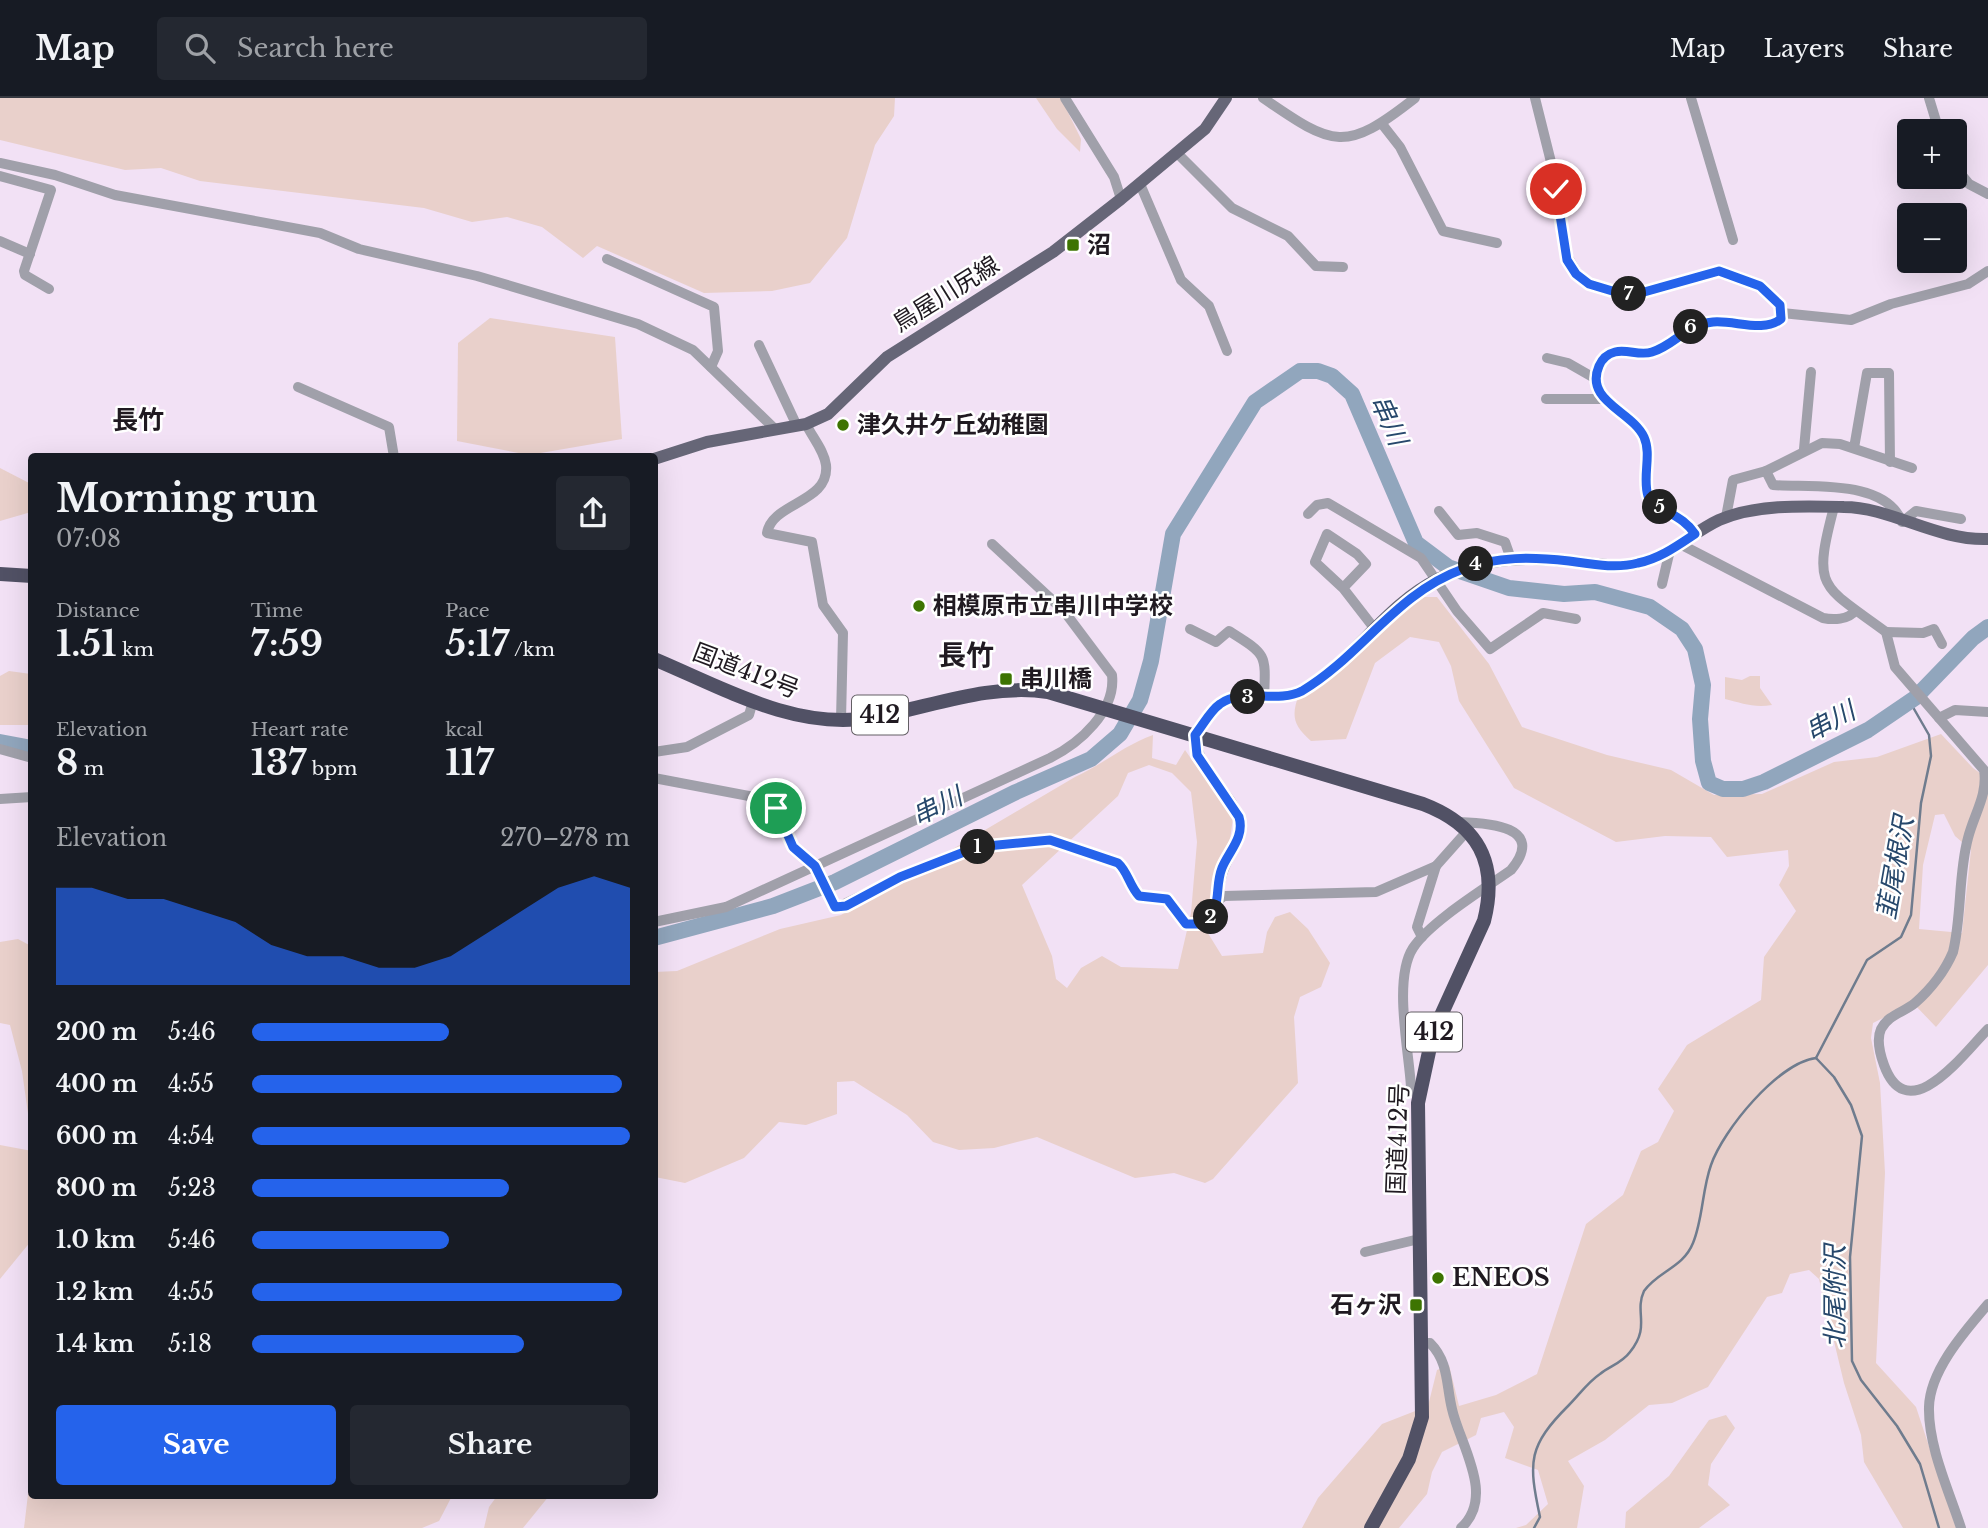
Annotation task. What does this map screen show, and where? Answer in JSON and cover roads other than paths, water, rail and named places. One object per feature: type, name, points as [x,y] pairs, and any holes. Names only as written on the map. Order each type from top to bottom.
[{"type":"highway","points":[[0,574],[28,576]]},
{"type":"highway","name":"国道412号","points":[[658,661],[753,701],[799,716],[841,720],[868,718],[1009,690],[1048,692],[1107,710]]},
{"type":"highway","name":"412","points":[[1107,710],[1423,804],[1463,826]]},
{"type":"highway","name":"国道412号","points":[[1371,1528],[1409,1459],[1419,1431],[1423,1343],[1416,1142],[1419,1098],[1433,1033],[1484,920],[1490,885],[1479,843],[1463,826]]},
{"type":"main road","name":"鳥屋川尻線","points":[[658,458],[699,443],[802,425],[839,405],[887,357],[1053,252],[1140,184],[1208,126],[1226,98]]},
{"type":"main road","points":[[1195,735],[1221,703],[1240,697],[1290,696],[1307,688],[1374,628],[1437,580],[1469,567],[1506,559],[1630,565],[1675,547],[1726,517],[1760,510],[1834,507],[1866,509],[1902,522],[1957,536],[1988,539]]},
{"type":"street","points":[[1065,98],[1114,177],[1121,199]]},
{"type":"street","points":[[1263,98],[1307,128],[1326,136],[1352,137],[1382,124],[1403,102],[1415,98]]},
{"type":"street","points":[[1535,98],[1551,162],[1567,256],[1581,279],[1599,288],[1637,294],[1719,271],[1760,286],[1777,300],[1782,313],[1781,319],[1770,325],[1709,322],[1686,329],[1650,353],[1614,352],[1604,358],[1596,379]]},
{"type":"street","points":[[1691,98],[1733,240]]},
{"type":"street","points":[[1929,98],[1935,119]]},
{"type":"street","points":[[1382,124],[1400,147],[1443,231],[1497,243]]},
{"type":"street","points":[[1178,153],[1232,208],[1288,236],[1317,266],[1343,267]]},
{"type":"street","points":[[0,163],[55,174],[115,195],[291,226],[359,248],[477,276],[638,324],[693,349],[776,430]]},
{"type":"street","points":[[0,176],[51,190],[25,275],[49,289]]},
{"type":"street","points":[[1967,182],[1988,194]]},
{"type":"street","points":[[1140,184],[1181,280],[1209,306],[1227,351]]},
{"type":"street","points":[[0,241],[30,254]]},
{"type":"street","points":[[607,259],[714,307],[718,351],[711,367]]},
{"type":"street","points":[[1782,313],[1851,320],[1891,304],[1968,284],[1988,271]]},
{"type":"street","points":[[759,345],[802,425],[823,456],[826,467],[823,480],[814,493],[777,518],[767,533],[812,542],[823,605],[843,633],[841,720]]},
{"type":"street","points":[[1547,358],[1568,363],[1596,379],[1604,398],[1634,425],[1645,440],[1648,496],[1658,506],[1685,520],[1695,534]]},
{"type":"street","points":[[1804,449],[1811,372]]},
{"type":"street","points":[[1854,448],[1867,373],[1889,373],[1890,462]]},
{"type":"street","points":[[298,387],[389,428],[393,453]]},
{"type":"street","points":[[1546,400],[1604,398]]},
{"type":"street","points":[[1726,517],[1732,482],[1766,471],[1804,449],[1822,443],[1854,448],[1912,468]]},
{"type":"street","points":[[1766,471],[1773,485],[1852,488],[1867,493],[1897,510],[1902,522],[1916,511],[1961,519]]},
{"type":"street","points":[[1308,514],[1317,505],[1328,503],[1415,554],[1490,649],[1543,613],[1576,619]]},
{"type":"street","points":[[1834,507],[1821,558],[1823,576],[1836,597],[1886,632],[1934,629],[1942,644]]},
{"type":"street","points":[[1438,512],[1458,535],[1476,533],[1506,542],[1506,559]]},
{"type":"street","points":[[1343,588],[1366,564],[1357,554],[1328,534],[1315,562],[1343,588],[1374,628]]},
{"type":"street","points":[[658,921],[726,907],[815,869],[1061,753],[1093,727],[1107,710],[1113,687],[1112,675],[1064,611],[992,544]]},
{"type":"street","points":[[1662,584],[1675,547],[1822,618],[1836,619],[1852,615],[1855,611]]},
{"type":"street","points":[[1190,629],[1216,642],[1229,631],[1258,650],[1266,667],[1264,698]]},
{"type":"street","points":[[1886,632],[1891,660],[1984,770],[1987,792],[1968,836],[1953,952],[1948,965],[1917,1002],[1887,1020],[1880,1031],[1879,1044],[1888,1075],[1903,1087],[1919,1090],[1935,1083],[1988,1029]]},
{"type":"street","points":[[658,751],[687,747],[749,715],[753,701]]},
{"type":"street","points":[[1939,718],[1955,710],[1988,712]]},
{"type":"street","points":[[658,780],[766,798],[776,808],[793,847],[815,869],[832,904],[838,907],[846,906],[900,877],[977,847],[1050,840],[1118,863],[1125,870],[1131,887],[1139,896],[1167,899],[1186,924],[1204,924],[1220,897],[1220,875],[1239,835],[1240,822],[1197,755],[1195,735]]},
{"type":"street","points":[[0,749],[28,757]]},
{"type":"street","points":[[0,799],[28,797]]},
{"type":"street","points":[[1419,1098],[1412,1087],[1404,982],[1408,959],[1422,937],[1517,863],[1521,845],[1517,835],[1508,827],[1488,823],[1463,826],[1436,866],[1420,911],[1417,927],[1422,937]]},
{"type":"street","points":[[1220,897],[1376,892],[1436,866]]},
{"type":"street","points":[[1365,1252],[1419,1239]]},
{"type":"street","points":[[1961,1528],[1932,1433],[1930,1397],[1943,1365],[1988,1304]]},
{"type":"street","points":[[1423,1343],[1430,1343],[1444,1361],[1452,1411],[1472,1464],[1474,1510],[1461,1528]]},
{"type":"waterway","name":"串川","points":[[658,937],[773,906],[835,882],[1016,792],[1091,759],[1120,734],[1140,700],[1151,661],[1173,534],[1255,402],[1300,371],[1318,371],[1332,376],[1352,394],[1416,543],[1448,567],[1509,588],[1564,594],[1595,592],[1650,607],[1682,629],[1695,649],[1703,685],[1700,719],[1703,761],[1709,783],[1723,789],[1743,789],[1764,782],[1868,730],[1915,698],[1973,638],[1988,627]]},
{"type":"waterway","name":"韮尾根沢","points":[[1816,1058],[1867,960],[1901,937],[1911,915],[1921,803],[1931,756],[1929,735],[1910,702]]},
{"type":"waterway","name":"串川","points":[[0,742],[28,747]]},
{"type":"waterway","name":"北尾附沢","points":[[1816,1058],[1834,1077],[1851,1105],[1862,1136],[1850,1257],[1852,1361],[1861,1380],[1897,1426],[1920,1464],[1939,1528]]},
{"type":"waterway","name":"韮尾根沢","points":[[1534,1528],[1540,1517],[1533,1468],[1535,1455],[1545,1432],[1592,1381],[1623,1359],[1636,1343],[1640,1335],[1641,1299],[1644,1291],[1689,1251],[1699,1224],[1711,1165],[1739,1117],[1785,1072],[1816,1058]]},
{"type":"place","name":"沼","points":[[1073,245]]},
{"type":"place","name":"津久井ケ丘幼稚園","points":[[843,425]]},
{"type":"place","name":"相模原市立串川中学校","points":[[919,606]]},
{"type":"place","name":"串川橋","points":[[1006,679]]},
{"type":"place","name":"ENEOS","points":[[1438,1278]]},
{"type":"place","name":"石ヶ沢","points":[[1416,1305]]},
{"type":"district","name":"長竹","points":[[138,420]]},
{"type":"district","name":"長竹","points":[[966,655]]}]
